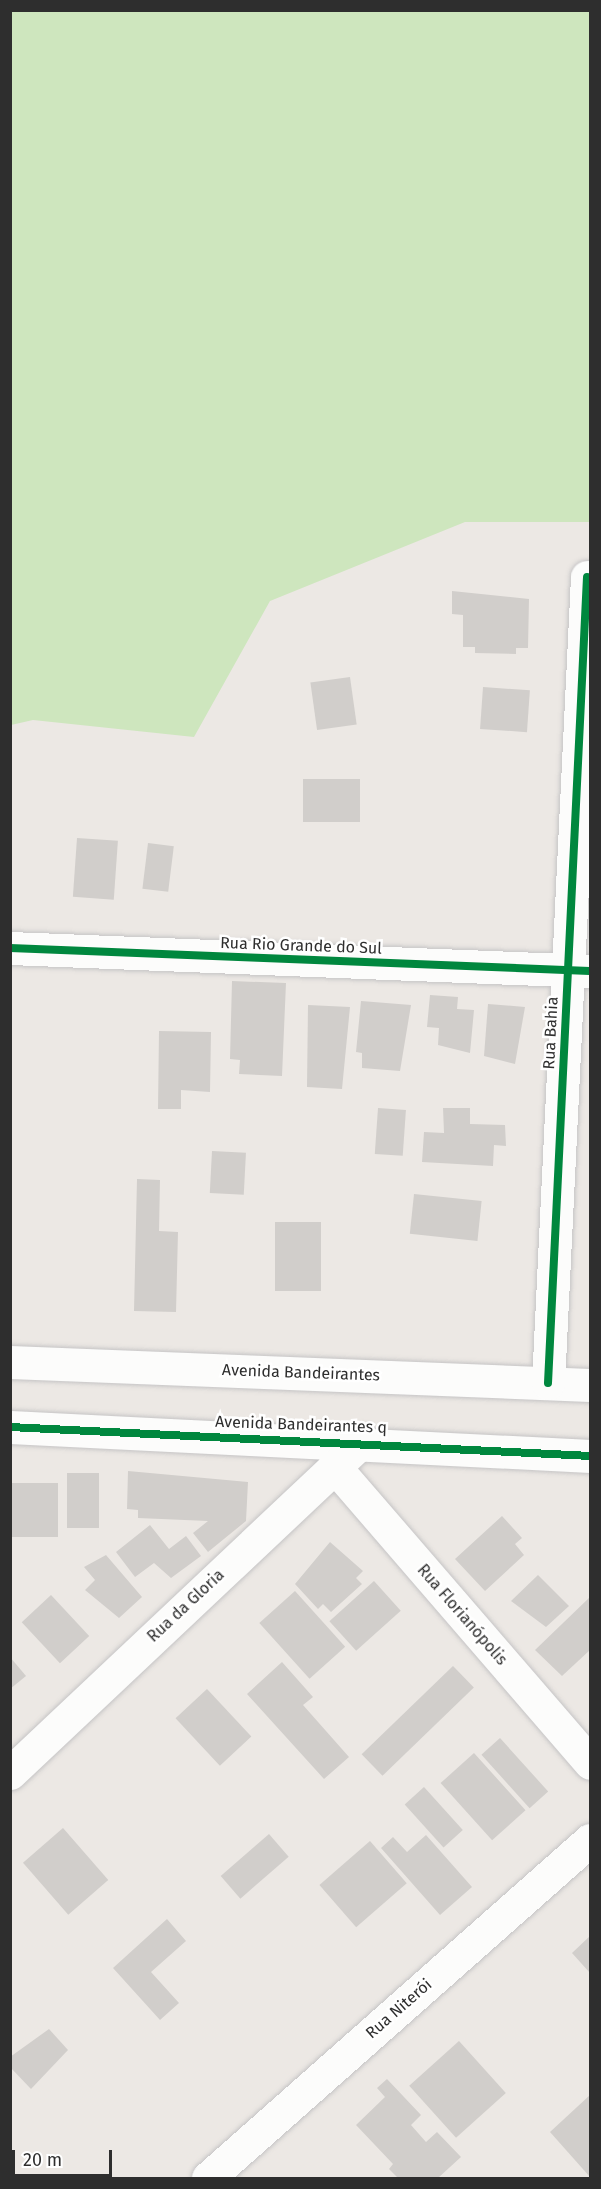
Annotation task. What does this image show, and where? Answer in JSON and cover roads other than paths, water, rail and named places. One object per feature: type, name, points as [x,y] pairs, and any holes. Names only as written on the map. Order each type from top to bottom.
[{"type":"street","name":"Rua Bahia","points":[[548,1383],[579,970],[587,577]]},
{"type":"street","name":"Rua Rio Grande do Sul","points":[[10,948],[579,970]]},
{"type":"street","name":"Avenida Bandeirantes","points":[[10,1362],[591,1385]]},
{"type":"street","name":"Avenida Bandeirantes q","points":[[10,1427],[362,1441],[591,1456]]},
{"type":"street","name":"Rua da Gloria","points":[[10,1773],[362,1441]]},
{"type":"street","name":"Rua Florianópolis","points":[[334,1466],[591,1763]]},
{"type":"street","name":"Rua Niterói","points":[[208,2178],[591,1840]]}]
